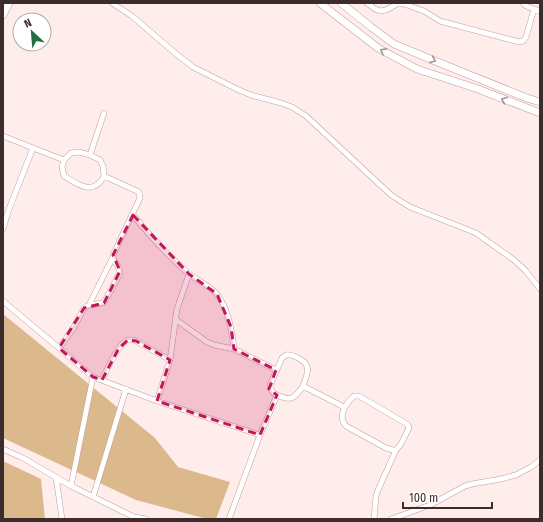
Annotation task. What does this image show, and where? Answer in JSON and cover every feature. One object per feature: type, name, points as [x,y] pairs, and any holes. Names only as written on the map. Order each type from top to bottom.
[{"type":"main road","points":[[3,15],[9,3]]},
{"type":"main road","points":[[320,3],[378,48],[417,69],[478,89],[540,113]]},
{"type":"main road","points":[[341,3],[394,44],[506,90],[540,102]]},
{"type":"street","points":[[112,3],[132,16],[193,67],[241,91],[281,103],[306,116],[391,195],[410,207],[476,233],[514,260],[526,271],[540,289]]},
{"type":"street","points":[[368,3],[380,11],[386,10],[394,4],[404,4],[424,11],[440,21],[520,42],[526,38],[534,9]]},
{"type":"street","points":[[523,3],[526,6],[540,11]]},
{"type":"street","points":[[90,155],[104,113]]},
{"type":"street","points":[[3,136],[64,160]]},
{"type":"street","points":[[3,229],[6,208],[34,148]]},
{"type":"street","points":[[79,152],[90,155],[100,160],[103,166],[104,176],[101,182],[95,186],[89,187],[76,183],[64,176],[62,167],[64,160],[71,153],[79,152]]},
{"type":"street","points":[[89,305],[140,198],[139,192],[104,176]]},
{"type":"street","points":[[133,215],[161,248],[189,274],[214,291],[219,298],[231,327],[234,350]]},
{"type":"street","points":[[59,348],[73,329],[84,308],[89,305],[105,301],[119,274],[120,269],[113,257]]},
{"type":"street","points":[[157,401],[170,360],[177,309],[189,274]]},
{"type":"street","points":[[3,301],[93,377],[157,401],[260,435]]},
{"type":"street","points":[[175,319],[207,342],[234,350],[276,370]]},
{"type":"street","points":[[102,380],[119,348],[128,340],[132,339],[170,360]]},
{"type":"street","points":[[286,355],[290,355],[301,360],[307,365],[308,370],[303,386],[292,398],[284,399],[272,392],[270,387],[271,383],[282,358],[286,355]]},
{"type":"street","points":[[71,486],[93,377]]},
{"type":"street","points":[[303,386],[344,407]]},
{"type":"street","points":[[93,497],[126,389]]},
{"type":"street","points":[[229,519],[260,435],[277,396]]},
{"type":"street","points":[[374,519],[378,490],[396,450],[401,444],[408,430],[408,425],[357,396],[354,396],[344,407],[342,419],[346,426],[386,448],[396,450]]},
{"type":"street","points":[[3,449],[23,458],[93,497],[134,517],[146,519]]},
{"type":"street","points":[[390,519],[430,505],[465,486],[516,475],[540,460]]},
{"type":"street","points":[[56,477],[62,519]]},
{"type":"highlighted area","points":[[133,215],[189,274],[217,294],[231,327],[234,349],[276,370],[269,389],[277,395],[260,435],[157,401],[170,360],[136,341],[128,340],[119,348],[102,380],[93,377],[59,348],[84,308],[104,303],[120,271],[113,255]]},
{"type":"shaded area","points":[[3,314],[155,438],[178,467],[230,482],[216,519],[207,519],[136,500],[3,438]]},
{"type":"shaded area","points":[[3,461],[41,479],[45,519],[3,519]]}]
